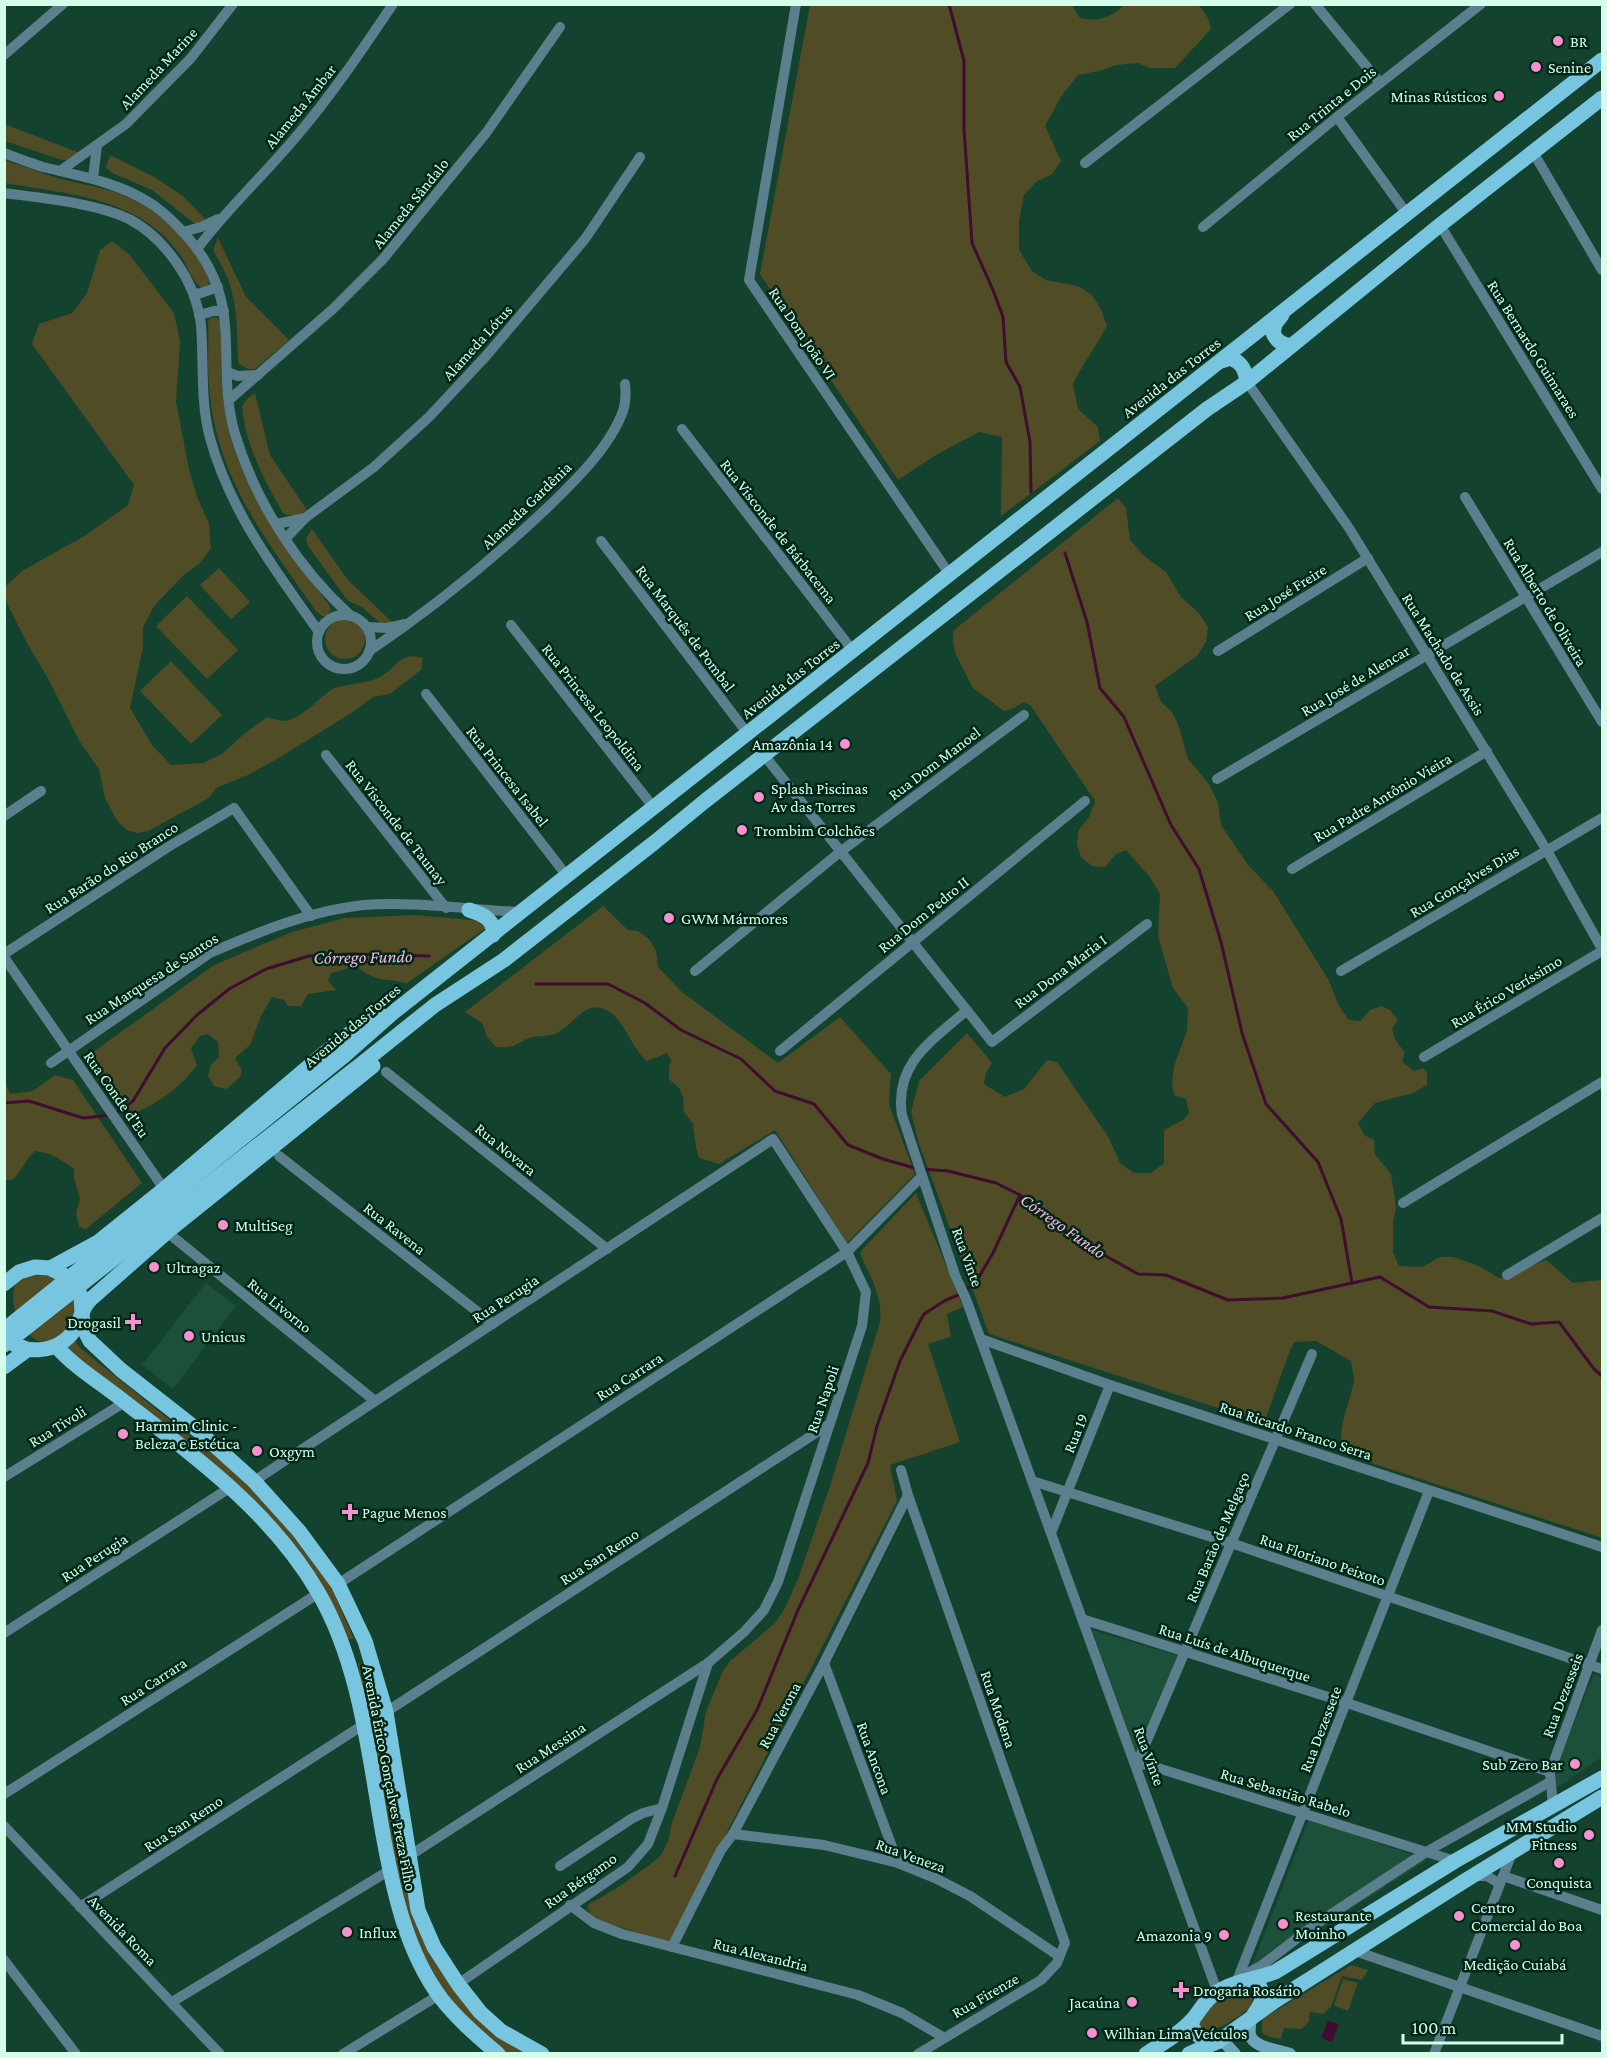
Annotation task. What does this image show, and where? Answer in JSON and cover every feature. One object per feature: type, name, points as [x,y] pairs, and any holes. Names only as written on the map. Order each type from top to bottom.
[{"type":"main road","name":"Avenida das Torres","points":[[4,1330],[344,1056],[395,1011],[1602,60]]},
{"type":"main road","points":[[4,1367],[33,1350],[56,1346],[68,1338],[75,1329],[83,1307],[167,1232],[705,801],[1207,409],[1247,382],[1440,225],[1602,98]]},
{"type":"main road","points":[[1292,346],[1282,344],[1273,333],[1278,319],[1299,299]]},
{"type":"main road","points":[[1221,361],[1231,358],[1238,361],[1244,368],[1247,382]]},
{"type":"main road","points":[[705,801],[692,803],[685,793],[691,781],[716,759]]},
{"type":"main road","points":[[470,910],[490,921],[494,929],[493,935]]},
{"type":"main road","points":[[4,1345],[435,1005],[504,960]]},
{"type":"main road","points":[[4,1284],[12,1272],[45,1268],[98,1242],[349,1034],[377,1017],[395,1011]]},
{"type":"main road","name":"Avenida Érico Gonçalves Preza Filho","points":[[45,1268],[69,1278],[76,1287],[83,1307],[83,1327],[98,1349],[195,1428],[254,1481],[299,1531],[338,1584],[364,1640],[386,1712],[418,1910],[434,1947],[480,2012],[501,2031],[542,2054]]},
{"type":"main road","points":[[4,1336],[15,1346],[33,1350]]},
{"type":"main road","name":"Avenida Érico Gonçalves Preza Filho","points":[[56,1346],[86,1373],[231,1487],[287,1547],[319,1593],[350,1666],[399,1911],[414,1950],[439,1995],[469,2030],[498,2054]]},
{"type":"main road","points":[[340,1639],[354,1647],[361,1645],[364,1640]]},
{"type":"main road","points":[[350,1666],[358,1660],[372,1665]]},
{"type":"main road","points":[[1219,2041],[1199,2036],[1191,2026],[1202,2005],[1217,1991],[1238,1980],[1256,1979],[1275,1971],[1455,1861],[1602,1778]]},
{"type":"main road","points":[[1189,2054],[1219,2041],[1275,2001],[1602,1797]]},
{"type":"main road","points":[[1251,2019],[1262,2003],[1262,1988],[1256,1979]]},
{"type":"main road","points":[[1146,2054],[1193,2020]]},
{"type":"street","points":[[4,55],[63,4]]},
{"type":"street","name":"Alameda Marine","points":[[60,171],[126,124],[191,58],[233,4]]},
{"type":"street","name":"Alameda Âmbar","points":[[197,249],[220,218],[297,136],[342,80],[393,4]]},
{"type":"street","name":"Rua Dom João VI","points":[[796,4],[749,280],[950,575]]},
{"type":"street","points":[[1085,163],[1290,4]]},
{"type":"street","points":[[1315,4],[1380,83]]},
{"type":"street","name":"Rua Trinta e Dois","points":[[1203,227],[1337,117],[1481,4]]},
{"type":"street","name":"Alameda Sândalo","points":[[229,400],[334,308],[383,259],[486,134],[560,27]]},
{"type":"street","points":[[1337,117],[1407,214]]},
{"type":"street","points":[[93,178],[97,146]]},
{"type":"street","points":[[1533,152],[1602,270]]},
{"type":"street","points":[[4,153],[40,166],[93,178],[123,188],[151,203],[170,218],[197,249],[213,273],[224,311],[229,400],[235,432],[248,470],[267,511],[327,594],[351,616],[362,621],[370,635],[369,651],[365,658],[353,667],[337,668],[323,659],[319,652],[317,645],[319,632],[325,622],[331,618],[339,615],[351,616]]},
{"type":"street","name":"Alameda Lótus","points":[[286,538],[305,518],[374,467],[429,417],[486,356],[585,239],[640,157]]},
{"type":"street","points":[[4,192],[87,207],[129,219],[147,231],[168,251],[194,294],[199,315],[204,406],[210,437],[219,465],[238,510],[261,550],[319,632]]},
{"type":"street","name":"Alameda Âmbar","points":[[183,232],[220,218]]},
{"type":"street","name":"Rua Bernardo Guimaraes","points":[[1440,225],[1602,489]]},
{"type":"street","points":[[194,294],[218,287]]},
{"type":"street","points":[[199,315],[224,311]]},
{"type":"street","points":[[227,372],[238,376],[258,375]]},
{"type":"street","name":"Rua Machado de Assis","points":[[1247,382],[1368,558],[1546,849],[1602,950]]},
{"type":"street","name":"Alameda Gardênia","points":[[369,651],[411,623],[463,583],[523,531],[569,486],[593,459],[623,411],[626,396],[625,384]]},
{"type":"street","name":"Rua Visconde de Bárbacema","points":[[682,429],[853,651]]},
{"type":"street","name":"Rua Alberto de Oliveira","points":[[1465,497],[1602,722]]},
{"type":"street","name":"Alameda Lótus","points":[[277,525],[305,518]]},
{"type":"street","name":"Rua Marquês de Pombal","points":[[601,541],[748,734]]},
{"type":"street","name":"Rua José de Alencar","points":[[1217,779],[1602,552]]},
{"type":"street","name":"Rua José Freire","points":[[1218,651],[1368,558]]},
{"type":"street","name":"Alameda Gardênia","points":[[367,627],[387,628],[411,623]]},
{"type":"street","name":"Rua Princesa Leopoldina","points":[[511,625],[654,808]]},
{"type":"street","name":"Rua Princesa Isabel","points":[[426,694],[567,876]]},
{"type":"street","name":"Rua Dom Manoel","points":[[696,971],[840,852],[1024,715]]},
{"type":"street","name":"Rua Padre Antônio Vieira","points":[[1292,869],[1487,751]]},
{"type":"street","name":"Rua Visconde de Taunay","points":[[326,755],[446,908]]},
{"type":"street","points":[[764,755],[967,1010]]},
{"type":"street","points":[[4,816],[41,790]]},
{"type":"street","name":"Rua Dom Pedro II","points":[[780,1050],[1085,801]]},
{"type":"street","name":"Rua Barão do Rio Branco","points":[[4,956],[168,847],[234,808],[311,916]]},
{"type":"street","name":"Rua Gonçalves Dias","points":[[1341,971],[1602,818]]},
{"type":"street","name":"Rua Marquesa de Santos","points":[[51,1063],[210,953],[237,941],[311,916],[363,905],[386,904],[521,912]]},
{"type":"street","name":"Rua Dona Maria I","points":[[967,1010],[992,1042],[1147,924]]},
{"type":"street","name":"Rua Érico Veríssimo","points":[[1424,1057],[1602,950]]},
{"type":"street","name":"Rua Conde d'Eu","points":[[4,956],[164,1189]]},
{"type":"street","name":"Rua Vinte","points":[[967,1010],[917,1054],[907,1068],[901,1088],[902,1115],[956,1275],[1217,1991]]},
{"type":"street","name":"Rua Novara","points":[[386,1072],[607,1249]]},
{"type":"street","points":[[1403,1203],[1602,1082]]},
{"type":"street","name":"Rua Perugia","points":[[254,1481],[774,1139]]},
{"type":"street","name":"Rua Napoli","points":[[708,1663],[744,1632],[764,1610],[778,1582],[862,1326],[866,1292],[847,1252],[774,1139]]},
{"type":"street","name":"Rua Ravena","points":[[279,1156],[493,1324]]},
{"type":"street","name":"Rua Carrara","points":[[338,1584],[847,1252],[921,1174]]},
{"type":"street","points":[[1507,1275],[1602,1218]]},
{"type":"street","name":"Rua Livorno","points":[[167,1232],[375,1401]]},
{"type":"street","name":"Rua Ricardo Franco Serra","points":[[981,1339],[1110,1385],[1602,1547]]},
{"type":"street","name":"Rua Barão de Melgaço","points":[[1136,1766],[1312,1354]]},
{"type":"street","name":"Rua 19","points":[[1068,1492],[1110,1385]]},
{"type":"street","name":"Rua Tivoli","points":[[4,1477],[125,1402]]},
{"type":"street","name":"Rua San Remo","points":[[386,1712],[828,1425]]},
{"type":"street","name":"Rua Modena","points":[[901,1470],[1064,1938],[1059,1956]]},
{"type":"street","name":"Rua Floriano Peixoto","points":[[1032,1481],[1231,1543],[1602,1669]]},
{"type":"street","name":"Rua Perugia","points":[[4,1634],[231,1487]]},
{"type":"street","name":"Rua Dezessete","points":[[1238,1980],[1429,1491]]},
{"type":"street","points":[[1051,1533],[1068,1492]]},
{"type":"street","name":"Rua Verona","points":[[672,1947],[721,1850],[733,1834],[824,1664],[908,1495]]},
{"type":"street","name":"Rua Carrara","points":[[4,1794],[319,1593]]},
{"type":"street","name":"Rua Luís de Albuquerque","points":[[1082,1619],[1347,1703],[1550,1777]]},
{"type":"street","name":"Rua Dezesseis","points":[[1553,1806],[1550,1777],[1602,1630]]},
{"type":"street","name":"Rua Bérgamo","points":[[458,1984],[628,1867],[648,1844],[662,1808],[708,1663]]},
{"type":"street","name":"Rua Messina","points":[[409,1856],[708,1663]]},
{"type":"street","name":"Rua Ancona","points":[[824,1664],[898,1863]]},
{"type":"street","name":"Rua San Remo","points":[[80,1906],[363,1725]]},
{"type":"street","name":"Rua Sebastião Rabelo","points":[[1136,1766],[1145,1764],[1455,1861]]},
{"type":"street","points":[[1238,1980],[1261,1966],[1313,1926],[1426,1852],[1550,1777]]},
{"type":"street","points":[[560,1866],[631,1820],[644,1813],[662,1808]]},
{"type":"street","name":"Avenida Roma","points":[[4,1826],[220,2054]]},
{"type":"street","name":"Rua Veneza","points":[[733,1834],[824,1845],[898,1863],[970,1896],[1059,1956]]},
{"type":"street","points":[[1434,2054],[1512,1853]]},
{"type":"street","points":[[172,2002],[390,1870]]},
{"type":"street","points":[[1473,1876],[1487,1876],[1602,1910]]},
{"type":"street","name":"Rua Alexandria","points":[[570,1905],[594,1923],[622,1934],[858,1995],[902,2013],[943,2037]]},
{"type":"street","points":[[1355,1951],[1602,2036]]},
{"type":"street","name":"Rua Firenze","points":[[918,2054],[1041,1980],[1053,1970],[1059,1956]]},
{"type":"street","points":[[4,1960],[76,2054]]},
{"type":"street","points":[[343,2054],[439,1995]]},
{"type":"street","points":[[1251,2019],[1250,2034],[1253,2040],[1260,2045],[1290,2054]]},
{"type":"street","points":[[1219,2041],[1226,2044],[1235,2054]]},
{"type":"shaded area","points":[[810,5],[1072,5],[1080,18],[1098,19],[1109,16],[1124,5],[1199,5],[1208,18],[1211,29],[1175,68],[1150,68],[1138,63],[1116,65],[1078,75],[1062,95],[1045,126],[1061,161],[1052,174],[1036,182],[1024,195],[1019,221],[1019,250],[1032,271],[1046,280],[1078,286],[1092,295],[1101,309],[1107,326],[1073,384],[1078,409],[1098,427],[1100,441],[1001,516],[1002,437],[979,432],[936,455],[898,480],[760,274]]},
{"type":"shaded area","points":[[4,124],[80,153],[67,160],[62,160],[5,141]]},
{"type":"shaded area","points":[[110,155],[156,178],[183,196],[207,221],[195,224],[152,190],[112,173],[106,167]]},
{"type":"shaded area","points":[[4,160],[57,178],[115,192],[146,206],[184,239],[194,252],[210,282],[202,288],[167,239],[129,212],[89,198],[5,183]]},
{"type":"shaded area","points":[[218,238],[246,297],[289,340],[255,369],[248,369],[238,363],[234,300],[228,279],[213,250]]},
{"type":"shaded area","points":[[112,241],[129,254],[174,313],[180,342],[176,402],[189,469],[197,497],[209,523],[211,548],[200,563],[183,576],[154,606],[143,627],[143,647],[130,708],[152,745],[171,765],[203,763],[222,754],[267,717],[283,721],[292,719],[331,690],[374,680],[403,659],[415,656],[423,658],[421,670],[390,694],[373,697],[282,756],[248,775],[216,788],[209,798],[148,831],[137,833],[127,830],[117,821],[105,798],[99,769],[80,742],[5,599],[6,586],[22,571],[86,535],[128,505],[134,485],[32,344],[39,324],[72,313],[87,293],[100,250]]},
{"type":"shaded area","points":[[217,317],[221,325],[224,401],[235,451],[256,498],[269,520],[329,605],[331,610],[326,616],[316,611],[262,533],[246,506],[222,450],[214,419],[208,370],[208,322],[210,318]]},
{"type":"shaded area","points":[[255,393],[270,455],[307,510],[292,516],[283,513],[262,475],[251,448],[242,406]]},
{"type":"shaded area","points":[[1118,498],[1126,508],[1130,540],[1143,555],[1166,572],[1181,597],[1199,613],[1208,627],[1206,642],[1197,656],[1155,686],[1161,702],[1172,712],[1178,724],[1188,759],[1209,784],[1218,803],[1221,825],[1248,865],[1273,891],[1328,979],[1339,1006],[1349,1020],[1360,1021],[1370,1010],[1382,1006],[1390,1010],[1398,1020],[1392,1029],[1395,1039],[1405,1053],[1402,1062],[1414,1071],[1423,1068],[1427,1072],[1427,1085],[1413,1093],[1375,1103],[1358,1123],[1364,1135],[1374,1140],[1375,1154],[1391,1174],[1396,1207],[1393,1222],[1393,1252],[1399,1266],[1422,1267],[1440,1257],[1453,1257],[1479,1266],[1499,1278],[1511,1278],[1528,1267],[1546,1260],[1573,1283],[1602,1280],[1602,1538],[1344,1454],[1342,1427],[1354,1381],[1351,1361],[1316,1341],[1294,1342],[1264,1423],[989,1334],[919,1144],[911,1112],[919,1081],[967,1033],[992,1063],[986,1073],[984,1084],[1005,1097],[1024,1089],[1047,1060],[1057,1062],[1109,1138],[1120,1163],[1134,1173],[1151,1173],[1164,1163],[1164,1130],[1183,1120],[1189,1113],[1186,1099],[1174,1095],[1172,1083],[1174,1066],[1187,1031],[1188,1008],[1173,988],[1158,936],[1160,894],[1150,877],[1126,850],[1116,854],[1105,867],[1092,866],[1081,857],[1077,844],[1078,831],[1089,817],[1095,801],[1031,706],[1024,702],[1004,711],[973,688],[956,655],[953,642],[953,631]]},
{"type":"shaded area","points":[[312,529],[348,580],[393,623],[381,624],[362,607],[348,601],[308,546],[306,538]]},
{"type":"shaded area","points":[[219,568],[250,602],[231,619],[200,585]]},
{"type":"shaded area","points":[[187,596],[238,650],[207,679],[156,626]]},
{"type":"shaded area","points":[[345,619],[359,625],[365,639],[359,653],[345,659],[331,653],[325,639],[331,625]]},
{"type":"shaded area","points":[[171,661],[222,715],[191,744],[140,691]]},
{"type":"shaded area","points":[[603,906],[628,930],[638,931],[650,940],[656,951],[658,967],[682,992],[778,1063],[840,1017],[891,1074],[889,1104],[915,1174],[847,1243],[775,1130],[719,1164],[699,1158],[693,1124],[684,1112],[683,1097],[679,1088],[669,1079],[671,1060],[667,1053],[647,1061],[636,1049],[620,1022],[608,1011],[600,1008],[586,1010],[557,1033],[533,1037],[507,1047],[496,1047],[487,1037],[482,1023],[465,1012]]},
{"type":"shaded area","points":[[415,915],[483,921],[486,928],[407,983],[374,977],[356,966],[331,973],[328,981],[336,990],[308,994],[301,1006],[288,1006],[284,1000],[272,997],[261,1016],[250,1045],[235,1058],[242,1070],[240,1077],[227,1089],[214,1086],[208,1076],[211,1065],[219,1057],[218,1042],[208,1034],[200,1036],[191,1048],[197,1065],[190,1074],[166,1096],[128,1117],[89,1055],[214,965],[292,932],[345,918]]},
{"type":"shaded area","points":[[55,1075],[73,1080],[142,1183],[86,1229],[79,1227],[76,1213],[80,1199],[74,1179],[74,1169],[60,1159],[35,1151],[12,1180],[5,1180],[5,1083],[10,1094],[33,1091]]},
{"type":"shaded area","points":[[916,1193],[963,1307],[947,1314],[951,1337],[928,1344],[960,1442],[890,1465],[897,1501],[670,1943],[597,1920],[592,1917],[587,1907],[589,1904],[617,1888],[662,1854],[700,1747],[706,1712],[722,1673],[730,1661],[774,1624],[784,1610],[798,1579],[830,1486],[880,1322],[878,1296],[861,1251]]},
{"type":"shaded area","points":[[37,1271],[64,1280],[78,1307],[68,1329],[56,1340],[43,1342],[32,1337],[22,1326],[15,1312],[13,1296],[16,1281]]},
{"type":"shaded area","name":"Unicus","points":[[206,1283],[236,1306],[173,1389],[142,1365]]},
{"type":"shaded area","points":[[75,1340],[79,1347],[247,1482],[289,1528],[331,1587],[354,1639],[346,1637],[293,1547],[71,1353],[66,1345]]},
{"type":"shaded area","points":[[1092,1630],[1179,1656],[1137,1755]]},
{"type":"shaded area","points":[[358,1663],[362,1664],[381,1726],[412,1904],[498,2034],[525,2053],[506,2053],[477,2029],[444,1991],[418,1945],[401,1899]]},
{"type":"shaded area","points":[[1594,1674],[1602,1678],[1602,1757],[1557,1788],[1555,1770]]},
{"type":"shaded area","points":[[1309,1819],[1427,1860],[1249,1974]]},
{"type":"shaded area","points":[[1351,1965],[1368,1970],[1362,1980],[1342,1976],[1331,2007],[1323,2014],[1310,2012],[1309,2021],[1302,2029],[1284,2028],[1281,2039],[1262,2033],[1262,2019]]},
{"type":"shaded area","points":[[1343,1979],[1358,1983],[1348,2011],[1334,2005]]},
{"type":"shaded area","points":[[1240,1988],[1246,1989],[1253,1996],[1252,2005],[1248,2009],[1216,2029],[1207,2030],[1199,2024],[1209,2005]]},
{"type":"shaded area","points":[[1328,2021],[1339,2024],[1332,2042],[1321,2038]]},
{"type":"waterway","points":[[949,4],[964,61],[964,129],[972,243],[1003,317],[1006,362],[1020,387],[1030,442],[1031,492]]},
{"type":"waterway","points":[[1065,553],[1087,622],[1100,688],[1124,717],[1171,825],[1199,869],[1221,942],[1242,1033],[1266,1104],[1318,1162],[1341,1219],[1352,1283]]},
{"type":"waterway","name":"Córrego Fundo","points":[[4,1103],[29,1101],[83,1118],[113,1115],[133,1101],[165,1048],[197,1015],[229,989],[266,969],[309,956],[352,954],[429,956]]},
{"type":"waterway","name":"Córrego Fundo","points":[[536,984],[608,984],[645,1003],[681,1030],[741,1059],[775,1091],[814,1104],[848,1145],[883,1159],[915,1168]]},
{"type":"waterway","name":"Córrego Fundo","points":[[922,1169],[948,1171],[996,1183],[1020,1195],[1074,1238],[1138,1274],[1166,1275],[1228,1300],[1283,1298],[1380,1277],[1429,1307],[1492,1311],[1531,1324],[1559,1322],[1594,1369],[1602,1376]]},
{"type":"waterway","points":[[675,1876],[717,1779],[757,1710],[798,1610],[868,1463],[877,1426],[900,1361],[919,1323],[924,1314],[946,1300],[961,1294],[976,1282],[993,1253],[1020,1195]]},
{"type":"place","name":"BR","points":[[1558,41]]},
{"type":"place","name":"Senine","points":[[1536,67]]},
{"type":"place","name":"Minas Rústicos","points":[[1499,96]]},
{"type":"place","name":"Amazônia 14","points":[[845,744]]},
{"type":"place","name":"Splash Piscinas Av das Torres","points":[[759,797]]},
{"type":"place","name":"Trombim Colchões","points":[[742,830]]},
{"type":"place","name":"GWM Mármores","points":[[669,918]]},
{"type":"place","name":"MultiSeg","points":[[223,1225]]},
{"type":"place","name":"Ultragaz","points":[[154,1267]]},
{"type":"place","name":"Drogasil","points":[[133,1322]]},
{"type":"place","name":"Unicus","points":[[189,1336]]},
{"type":"place","name":"Harmim Clinic - Beleza e Estética","points":[[123,1434]]},
{"type":"place","name":"Oxgym","points":[[257,1451]]},
{"type":"place","name":"Pague Menos","points":[[350,1512]]},
{"type":"place","name":"Sub Zero Bar","points":[[1575,1764]]},
{"type":"place","name":"MM Studio Fitness","points":[[1589,1835]]},
{"type":"place","name":"Conquista","points":[[1559,1863]]},
{"type":"place","name":"Centro Comercial do Boa","points":[[1459,1916]]},
{"type":"place","name":"Restaurante Moinho","points":[[1283,1924]]},
{"type":"place","name":"Influx","points":[[347,1932]]},
{"type":"place","name":"Amazonia 9","points":[[1224,1935]]},
{"type":"place","name":"Medição Cuiabá","points":[[1515,1945]]},
{"type":"place","name":"Drogaria Rosário","points":[[1181,1990]]},
{"type":"place","name":"Jacaúna","points":[[1132,2002]]},
{"type":"place","name":"Wilhian Lima Veículos","points":[[1092,2033]]}]
